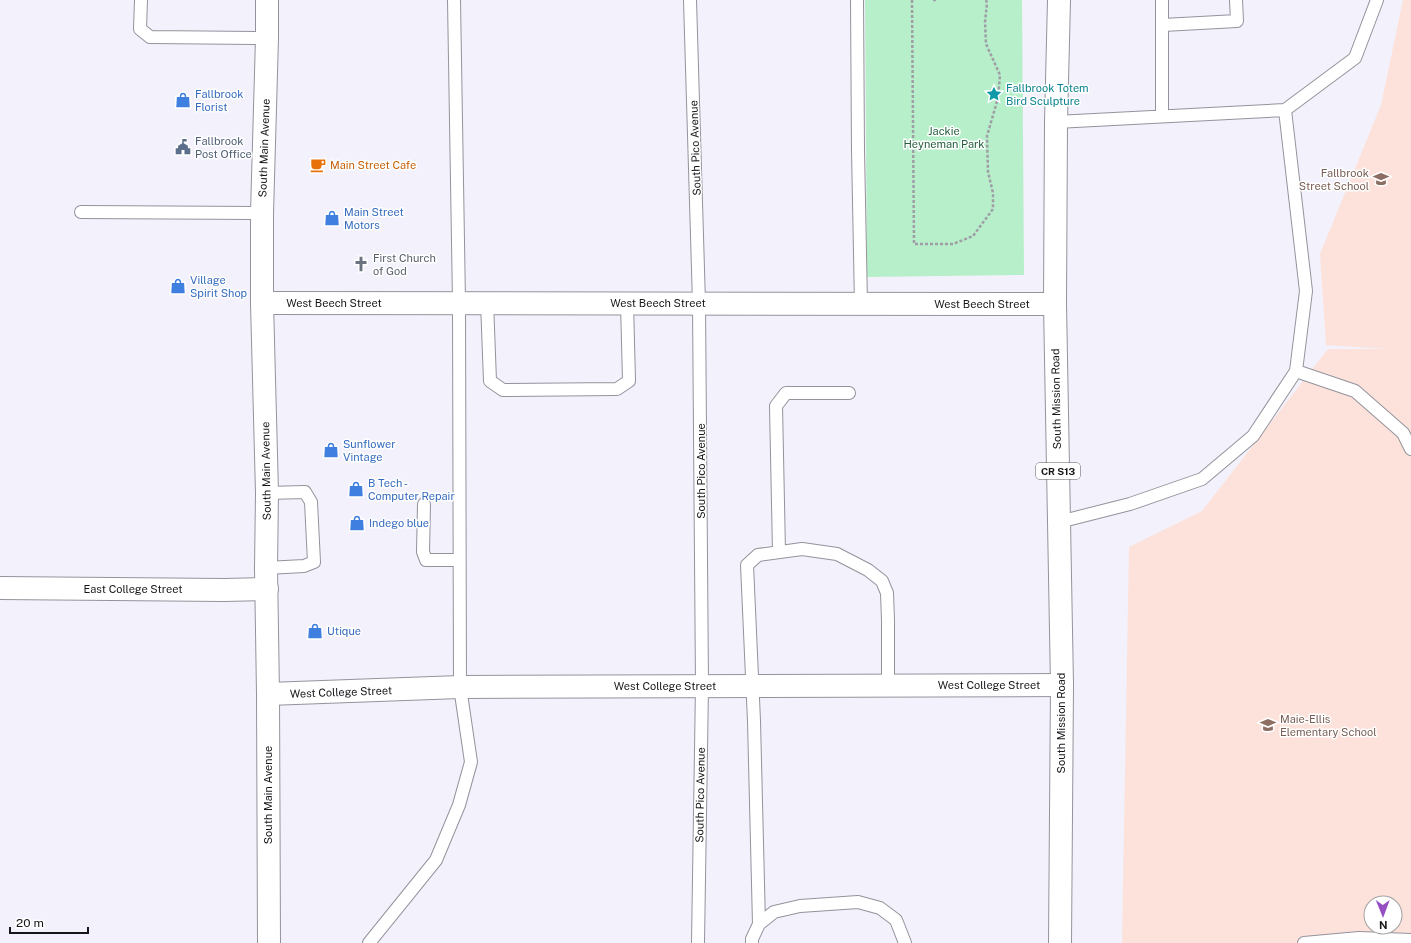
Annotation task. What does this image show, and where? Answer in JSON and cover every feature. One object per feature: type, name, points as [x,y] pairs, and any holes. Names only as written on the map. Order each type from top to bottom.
[{"type":"main road","name":"South Main Avenue","points":[[267,0],[262,213],[262,303],[267,492],[266,579],[269,943]]},
{"type":"main road","name":"South Mission Road","points":[[1058,0],[1055,304],[1062,685],[1060,943]]},
{"type":"main road","name":"West Beech Street","points":[[262,303],[487,302],[1055,304]]},
{"type":"main road","name":"East College Street","points":[[0,588],[216,590],[266,579]]},
{"type":"main road","name":"West College Street","points":[[268,694],[460,687],[1062,685]]},
{"type":"lane","points":[[140,0],[140,29],[150,37],[267,38]]},
{"type":"lane","points":[[369,943],[436,860],[459,805],[471,762],[460,687],[459,302],[454,0]]},
{"type":"lane","name":"South Pico Avenue","points":[[690,0],[699,303],[702,686],[698,943]]},
{"type":"lane","points":[[857,0],[861,304]]},
{"type":"lane","points":[[1162,0],[1162,116]]},
{"type":"lane","points":[[1163,25],[1237,21],[1236,0]]},
{"type":"lane","points":[[1056,122],[1285,110],[1355,58],[1377,0]]},
{"type":"lane","points":[[1059,522],[1130,504],[1202,479],[1253,436],[1296,371],[1306,291],[1285,110]]},
{"type":"lane","points":[[81,212],[262,213]]},
{"type":"lane","points":[[487,302],[490,381],[503,390],[617,389],[629,381],[627,303]]},
{"type":"lane","points":[[1296,371],[1355,391],[1403,433],[1411,449]]},
{"type":"lane","points":[[779,552],[776,406],[786,393],[849,394]]},
{"type":"lane","points":[[266,579],[314,562],[311,502],[305,492],[267,492]]},
{"type":"lane","points":[[424,504],[423,552],[426,560],[459,560]]},
{"type":"lane","points":[[759,924],[754,721],[747,565],[758,555],[802,549],[837,554],[868,570],[882,581],[887,593],[888,686]]},
{"type":"lane","points":[[752,943],[752,939],[759,924],[774,912],[800,906],[858,902],[880,908],[896,920],[906,943]]},
{"type":"lane","points":[[1304,943],[1359,938],[1411,940]]},
{"type":"path","points":[[912,0],[914,244],[953,244],[973,236],[993,209],[993,193],[988,172],[987,136],[998,98],[1000,76],[986,44],[986,0]]},
{"type":"shaded area","name":"Maie-Ellis Elementary School","points":[[1403,0],[1411,0],[1411,943],[1122,943],[1129,547],[1202,511],[1328,349],[1387,349],[1326,345],[1320,254],[1381,105]]},
{"type":"green space","name":"Jackie Heyneman Park","points":[[865,0],[1022,0],[1024,275],[867,277]]},
{"type":"place","name":"Fallbrook Totem Bird Sculpture","points":[[994,94]]},
{"type":"place","name":"Fallbrook Florist","points":[[183,100]]},
{"type":"place","name":"Fallbrook Post Office","points":[[183,147]]},
{"type":"place","name":"Main Street Cafe","points":[[318,165]]},
{"type":"place","name":"Fallbrook Street School","points":[[1381,179]]},
{"type":"place","name":"Main Street Motors","points":[[332,218]]},
{"type":"place","name":"First Church of God","points":[[361,264]]},
{"type":"place","name":"Village Spirit Shop","points":[[178,286]]},
{"type":"place","name":"Sunflower Vintage","points":[[331,450]]},
{"type":"place","name":"B Tech - Computer Repair","points":[[356,489]]},
{"type":"place","name":"Indego blue","points":[[357,523]]},
{"type":"place","name":"Utique","points":[[315,631]]},
{"type":"place","name":"Maie-Ellis Elementary School","points":[[1268,725]]}]
